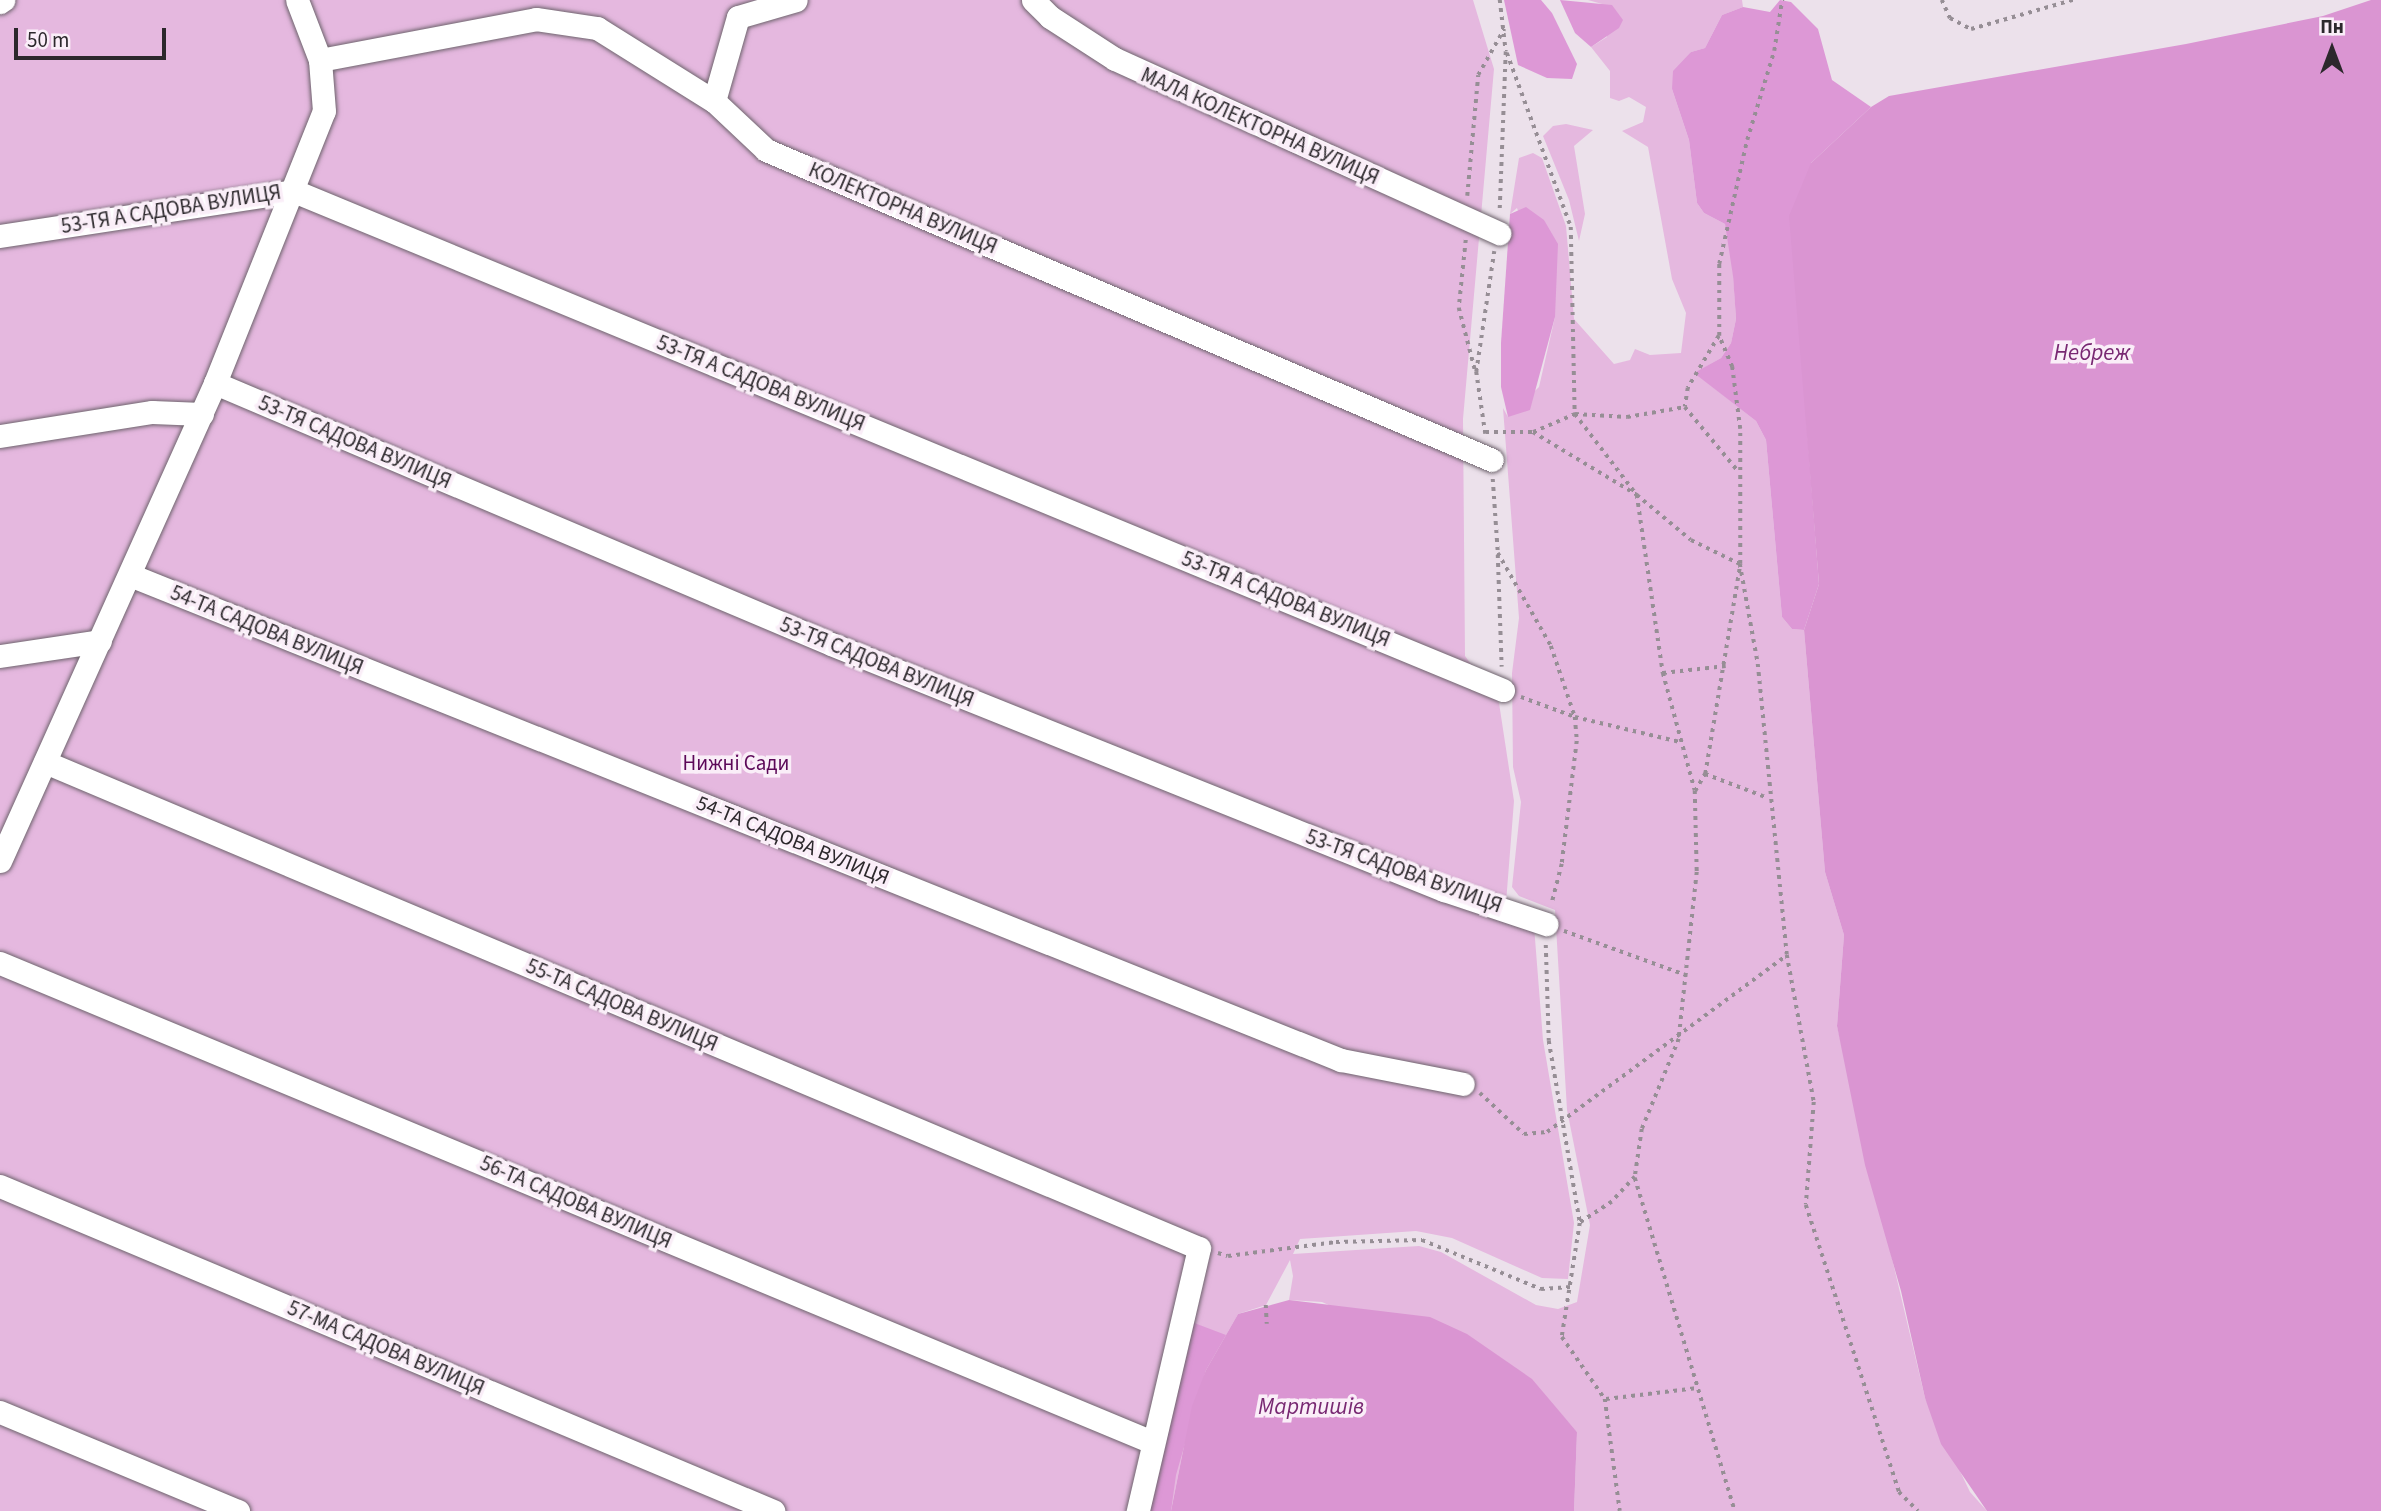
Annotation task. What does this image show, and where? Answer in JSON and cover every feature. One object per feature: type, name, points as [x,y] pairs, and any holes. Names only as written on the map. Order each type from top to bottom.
[{"type":"street","points":[[0,861],[202,414],[324,111],[320,60],[297,0]]},
{"type":"street","points":[[714,102],[738,17],[796,0]]},
{"type":"street","name":"МАЛА КОЛЕКТОРНА ВУЛИЦЯ","points":[[1033,0],[1050,17],[1115,59],[1499,233]]},
{"type":"street","name":"КОЛЕКТОРНА ВУЛИЦЯ","points":[[320,60],[536,19],[597,28],[714,102],[766,150],[1492,460]]},
{"type":"street","name":"53-ТЯ А САДОВА ВУЛИЦЯ","points":[[0,236],[294,191],[1503,690]]},
{"type":"street","name":"53-ТЯ САДОВА ВУЛИЦЯ","points":[[215,383],[844,649],[1444,890],[1546,924]]},
{"type":"street","points":[[0,436],[152,412],[202,414]]},
{"type":"street","name":"54-ТА САДОВА ВУЛИЦЯ","points":[[130,575],[1342,1060],[1463,1084]]},
{"type":"street","points":[[0,656],[100,640]]},
{"type":"street","name":"55-ТА САДОВА ВУЛИЦЯ","points":[[45,762],[1199,1248]]},
{"type":"street","name":"56-ТА САДОВА ВУЛИЦЯ","points":[[0,963],[1152,1441]]},
{"type":"street","name":"57-МА САДОВА ВУЛИЦЯ","points":[[0,1186],[773,1511]]},
{"type":"street","points":[[1138,1511],[1152,1441],[1199,1248]]},
{"type":"street","points":[[0,1412],[238,1511]]},
{"type":"path","points":[[1476,372],[1499,233],[1506,52],[1500,0]]},
{"type":"path","points":[[1782,0],[1774,51],[1747,140],[1719,264],[1719,335],[1732,367],[1740,429],[1740,564],[1758,664],[1769,799],[1787,955],[1814,1102],[1806,1205],[1899,1492],[1918,1511]]},
{"type":"path","points":[[1942,0],[1950,18],[1971,30],[2073,0]]},
{"type":"path","points":[[1504,29],[1478,75],[1460,308],[1476,372],[1492,460],[1503,690],[1575,716],[1680,742]]},
{"type":"path","points":[[1506,52],[1572,227],[1575,414],[1637,495],[1663,673],[1695,791],[1698,872],[1679,1039],[1642,1129],[1635,1177],[1735,1511]]},
{"type":"path","points":[[1719,335],[1688,388],[1685,407],[1738,471]]},
{"type":"path","points":[[1485,432],[1534,432],[1575,414],[1627,417],[1685,407]]},
{"type":"path","points":[[1534,432],[1637,495],[1690,540],[1740,564]]},
{"type":"path","points":[[1498,553],[1551,646],[1575,716],[1577,741],[1562,864],[1546,924],[1549,1041],[1580,1223],[1562,1337],[1605,1399],[1620,1511]]},
{"type":"path","points":[[1695,791],[1705,774],[1726,666],[1740,564]]},
{"type":"path","points":[[1663,673],[1726,666]]},
{"type":"path","points":[[1705,774],[1769,799]]},
{"type":"path","points":[[1546,924],[1688,976]]},
{"type":"path","points":[[1463,1084],[1486,1096],[1524,1134],[1547,1132],[1563,1123],[1606,1086],[1679,1039],[1787,955]]},
{"type":"path","points":[[1580,1223],[1612,1202],[1635,1177]]},
{"type":"path","points":[[1199,1248],[1228,1256],[1336,1242],[1422,1240],[1541,1289],[1572,1287]]},
{"type":"path","points":[[1266,1305],[1267,1324]]},
{"type":"path","points":[[1605,1399],[1697,1388]]},
{"type":"green space","name":"Нижні Сади","points":[[0,0],[1473,0],[1494,69],[1463,419],[1465,656],[1499,703],[1514,801],[1506,903],[1534,926],[1543,1040],[1574,1223],[1568,1279],[1542,1278],[1452,1238],[1416,1231],[1300,1239],[1293,1254],[1419,1246],[1441,1252],[1536,1305],[1558,1309],[1577,1302],[1590,1225],[1567,1110],[1555,910],[1519,896],[1512,887],[1521,802],[1513,767],[1512,673],[1519,618],[1503,408],[1508,417],[1539,387],[1555,317],[1517,208],[1510,214],[1519,158],[1533,153],[1542,158],[1566,226],[1574,319],[1614,364],[1630,360],[1635,349],[1650,355],[1681,353],[1686,313],[1672,279],[1648,147],[1622,131],[1643,122],[1646,107],[1629,97],[1619,101],[1610,98],[1610,71],[1591,47],[1607,37],[1602,4],[1588,0],[1742,0],[1743,7],[1722,15],[1705,48],[1691,52],[1672,89],[1689,140],[1697,203],[1704,213],[1725,224],[1731,243],[1736,319],[1731,343],[1721,358],[1695,373],[1756,421],[1766,440],[1782,617],[1792,629],[1804,630],[1825,872],[1844,935],[1837,1026],[1925,1398],[1970,1492],[1987,1511],[1574,1511],[1577,1432],[1555,1407],[1322,1302],[1289,1300],[1293,1276],[1290,1260],[1266,1305],[1238,1314],[1206,1370],[1192,1406],[1171,1511],[0,1511]]},
{"type":"green space","points":[[1566,124],[1593,130],[1574,146],[1585,214],[1579,241],[1569,200],[1543,136],[1553,126]]},
{"type":"shaded area","points":[[1504,0],[1541,0],[1552,13],[1577,64],[1572,79],[1547,78],[1518,65]]},
{"type":"shaded area","points":[[1560,0],[1612,5],[1623,20],[1619,28],[1591,47],[1575,33]]},
{"type":"shaded area","points":[[1780,0],[1791,2],[1818,29],[1832,80],[1871,107],[1811,163],[1806,416],[1819,584],[1804,630],[1792,629],[1782,617],[1766,440],[1756,421],[1694,373],[1721,358],[1731,343],[1736,319],[1733,276],[1725,224],[1704,213],[1697,203],[1689,140],[1672,89],[1673,71],[1691,52],[1705,48],[1722,15],[1743,7],[1770,12]]},
{"type":"shaded area","points":[[1526,207],[1544,220],[1558,244],[1555,317],[1530,410],[1508,417],[1501,387],[1501,343],[1510,214]]},
{"type":"shaded area","points":[[1189,1321],[1226,1335],[1206,1370],[1176,1475],[1171,1511],[1142,1511]]},
{"type":"water","name":"Небреж","points":[[2371,0],[2381,0],[2381,1511],[1987,1511],[1941,1444],[1925,1398],[1901,1291],[1865,1165],[1837,1026],[1844,935],[1825,872],[1804,630],[1819,584],[1789,216],[1811,163],[1871,107],[1889,96],[2186,44],[2323,16]]},
{"type":"water","name":"Мартишів","points":[[1289,1300],[1430,1317],[1467,1334],[1532,1379],[1577,1432],[1574,1511],[1171,1511],[1192,1406],[1206,1370],[1238,1314]]}]
